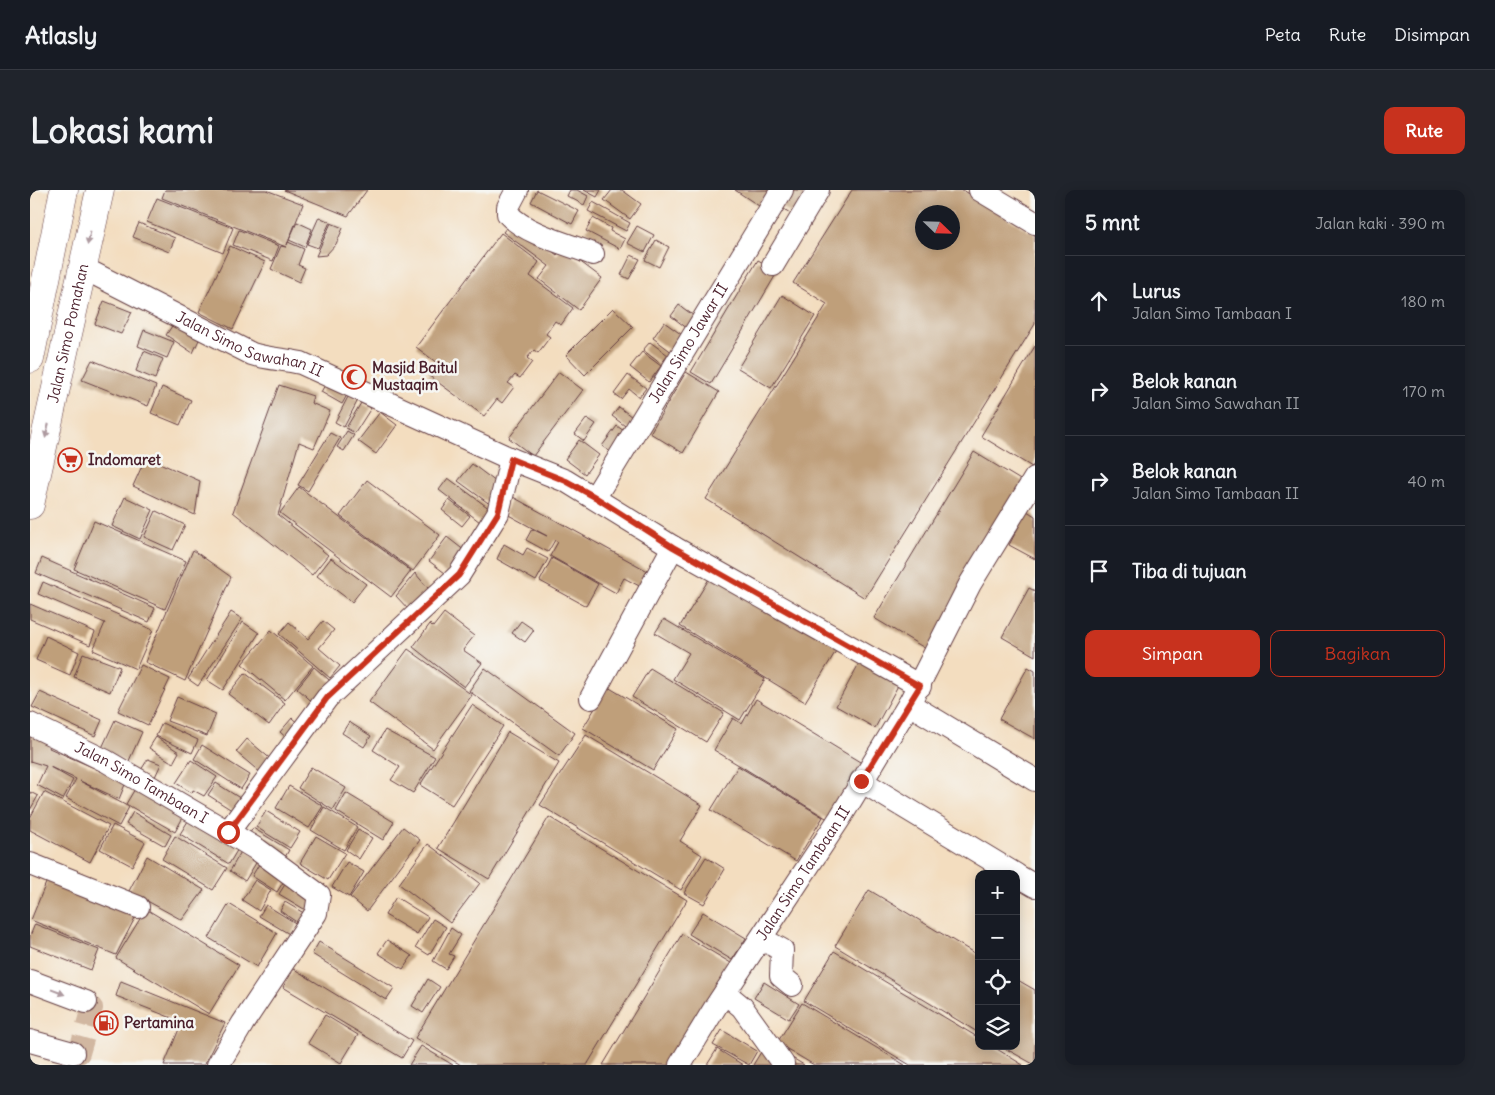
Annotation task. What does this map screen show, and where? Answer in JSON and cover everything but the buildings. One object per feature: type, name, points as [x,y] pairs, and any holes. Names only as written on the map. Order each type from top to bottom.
[{"type":"main road","points":[[31,352],[36,300],[64,190]]},
{"type":"main road","name":"Jalan Simo Pomahan","points":[[30,505],[100,190]]},
{"type":"street","points":[[517,190],[508,207],[508,214],[512,218],[528,229],[593,254]]},
{"type":"street","name":"Jalan Simo Jawar II","points":[[595,497],[782,190]]},
{"type":"street","points":[[773,264],[818,190]]},
{"type":"street","points":[[980,190],[1035,223]]},
{"type":"street","name":"Jalan Simo Sawahan II","points":[[83,268],[252,354],[268,360],[285,359],[301,363],[511,459],[566,481],[595,497],[914,695],[1035,780]]},
{"type":"street","points":[[228,832],[327,698],[459,575],[498,513],[511,459]]},
{"type":"street","name":"Jalan Simo Tambaan II","points":[[680,1065],[840,818],[914,695],[970,584],[1032,488]]},
{"type":"street","points":[[591,698],[673,547]]},
{"type":"street","name":"Jalan Simo Tambaan I","points":[[30,724],[106,761],[228,832],[258,850],[319,896],[316,913],[242,1023],[218,1065]]},
{"type":"street","points":[[861,781],[1009,870]]},
{"type":"street","points":[[30,864],[138,908]]},
{"type":"street","points":[[1020,877],[1035,886]]},
{"type":"street","points":[[762,938],[782,950],[781,976],[792,984]]},
{"type":"street","points":[[30,981],[86,1002]]},
{"type":"street","points":[[721,999],[742,1007],[784,1064]]},
{"type":"street","points":[[30,1041],[73,1053]]},
{"type":"tunnel","points":[[73,1053],[79,1053],[92,1008],[86,1002]]},
{"type":"place","name":"Masjid Baitul Mustaqim","points":[[354,377]]},
{"type":"place","name":"Indomaret","points":[[70,460]]},
{"type":"place","name":"Pertamina","points":[[106,1023]]},
{"type":"route","points":[[228,832],[327,698],[459,575],[498,513],[511,459],[538,468],[595,497],[673,547],[920,686],[861,781]]}]
